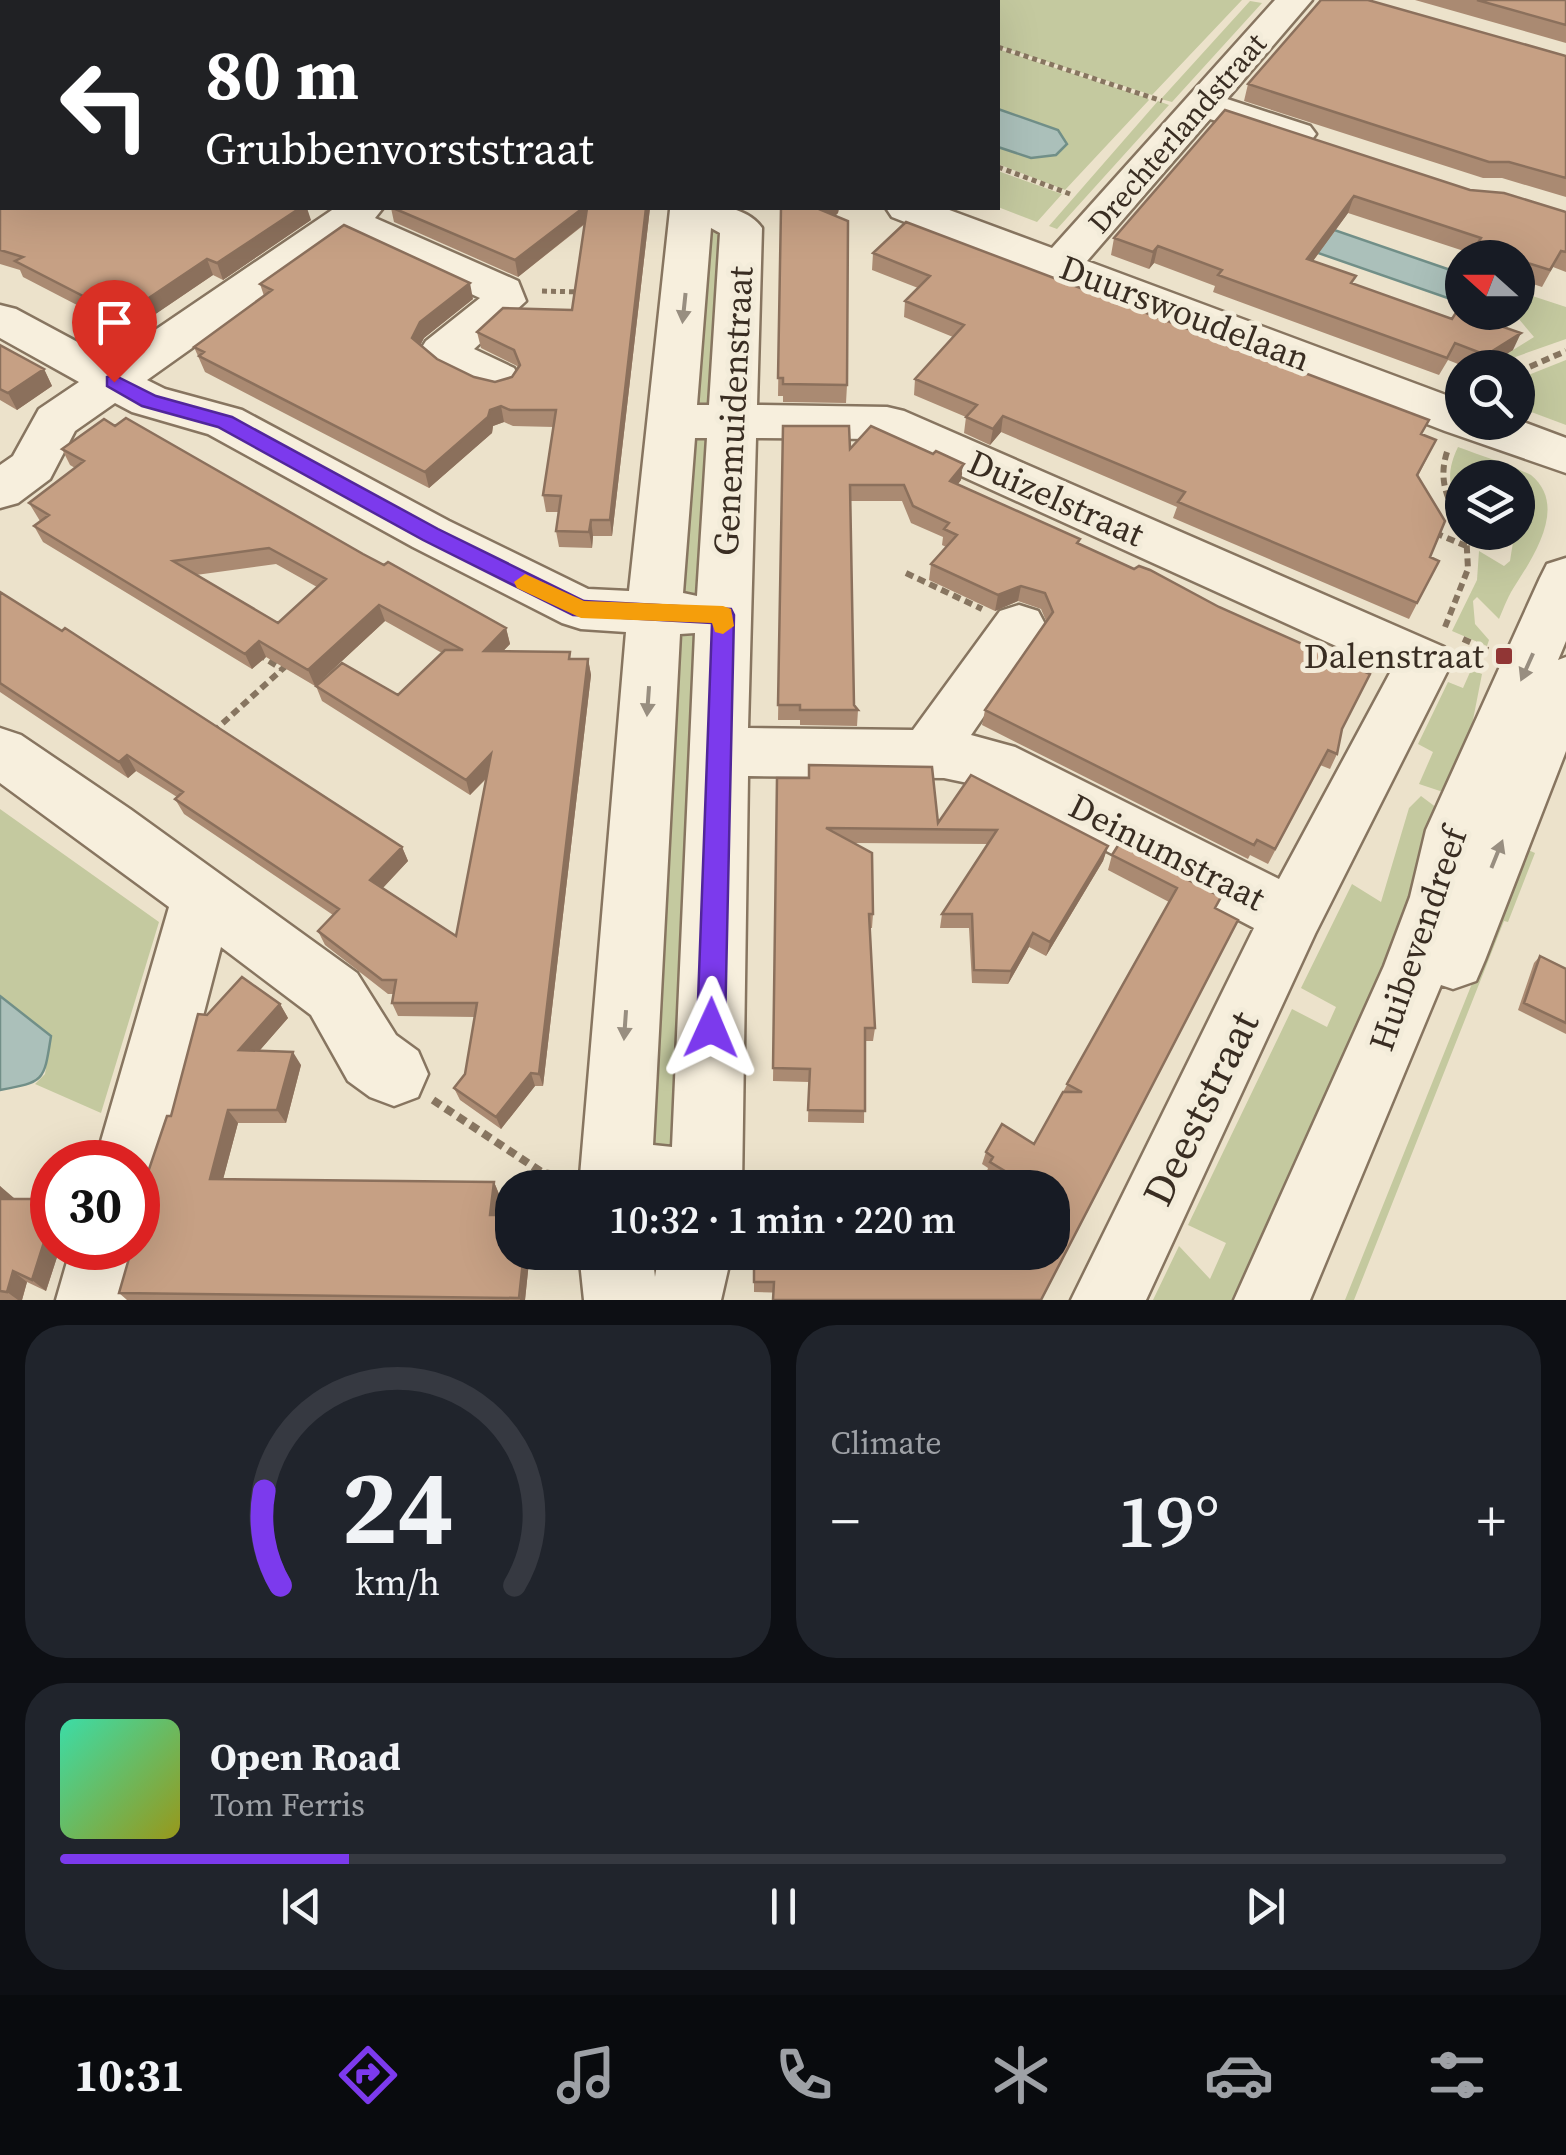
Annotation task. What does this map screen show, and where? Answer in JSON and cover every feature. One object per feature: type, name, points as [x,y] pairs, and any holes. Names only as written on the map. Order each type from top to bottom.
[{"type":"street","name":"Drechterlandstraat","points":[[1060,266],[1294,0]]},
{"type":"street","points":[[1199,107],[1333,146]]},
{"type":"street","name":"Genemuidenstraat","points":[[616,1170],[654,614],[692,210]]},
{"type":"street","name":"Genemuidenstraat","points":[[696,210],[723,217],[741,228],[704,1170]]},
{"type":"street","name":"Duurswoudelaan","points":[[912,210],[1445,421]]},
{"type":"street","points":[[0,490],[32,467],[56,421],[353,214],[502,291],[504,301],[442,352],[497,378]]},
{"type":"street","points":[[0,320],[149,401],[225,422],[430,534],[581,610],[723,615]]},
{"type":"street","name":"Duizelstraat","points":[[670,421],[887,422],[1424,662]]},
{"type":"street","name":"Duurswoudelaan","points":[[1507,440],[1566,456]]},
{"type":"street","name":"Huibevendreef","points":[[1271,1300],[1416,966],[1441,897],[1456,830],[1566,578]]},
{"type":"street","points":[[944,754],[942,730],[1019,626]]},
{"type":"street","name":"Deinumstraat","points":[[718,752],[944,754],[994,764],[1292,916],[1424,662]]},
{"type":"street","name":"Huibevendreef","points":[[1314,1300],[1566,679]]},
{"type":"street","points":[[0,752],[334,994],[372,1058],[394,1074]]},
{"type":"street","points":[[136,1140],[203,898]]},
{"type":"street","name":"Deeststraat","points":[[1108,1300],[1292,916]]},
{"type":"street","points":[[92,1300],[101,1270]]},
{"type":"street","points":[[617,1270],[621,1300]]},
{"type":"street","name":"Genemuidenstraat","points":[[683,1300],[692,1270]]},
{"type":"path","points":[[1000,49],[1199,107]]},
{"type":"path","points":[[1000,168],[1070,194]]},
{"type":"path","points":[[502,291],[594,292]]},
{"type":"path","points":[[1535,365],[1566,352]]},
{"type":"path","points":[[1445,492],[1440,468],[1455,440]]},
{"type":"path","points":[[1417,526],[1445,537]]},
{"type":"path","points":[[1424,662],[1469,574],[1471,550]]},
{"type":"path","points":[[906,573],[1019,626]]},
{"type":"path","points":[[249,649],[304,672]]},
{"type":"path","points":[[210,735],[303,650]]},
{"type":"path","points":[[394,1074],[537,1170]]},
{"type":"green space","points":[[1000,0],[1242,0],[1152,95],[1000,47]]},
{"type":"green space","points":[[1250,1],[1262,3],[1172,102],[1161,99]]},
{"type":"green space","points":[[1000,50],[1149,100],[1065,190],[1000,165],[1000,148],[1031,158],[1056,155],[1067,144],[1058,130],[1000,110]]},
{"type":"green space","points":[[1158,101],[1169,105],[1057,229],[1049,226]]},
{"type":"green space","points":[[1000,172],[1062,194],[1037,222],[1000,208]]},
{"type":"green space","points":[[705,229],[726,230],[711,405],[693,404]]},
{"type":"green space","points":[[1535,297],[1566,307],[1566,339],[1535,350],[1513,350],[1534,337],[1528,330],[1535,330]]},
{"type":"green space","points":[[1566,360],[1566,425],[1535,413],[1535,372]]},
{"type":"green space","points":[[709,434],[707,596],[678,597],[680,441]]},
{"type":"green space","points":[[1458,447],[1493,460],[1453,460]]},
{"type":"green space","points":[[1535,480],[1547,499],[1547,513],[1533,557],[1499,619],[1477,597],[1473,601],[1475,624],[1489,640],[1487,646],[1452,631],[1477,580],[1479,551],[1504,566],[1510,561],[1512,550],[1535,550]]},
{"type":"green space","points":[[676,635],[702,636],[689,1145],[645,1166]]},
{"type":"green space","points":[[1471,670],[1482,674],[1471,730],[1443,792],[1419,784],[1433,752],[1418,744],[1448,682],[1463,688]]},
{"type":"green space","points":[[1421,796],[1437,808],[1446,823],[1255,1300],[1153,1300],[1179,1246],[1210,1279],[1226,1243],[1188,1225],[1292,1009],[1327,1027],[1336,1007],[1301,988],[1352,884],[1381,902],[1409,808]]},
{"type":"green space","points":[[0,809],[159,922],[101,1113],[35,1084],[45,1074],[51,1036],[0,996]]},
{"type":"green space","points":[[1526,849],[1535,853],[1508,922],[1504,921],[1354,1300],[1345,1300]]},
{"type":"water","points":[[1000,110],[1058,130],[1067,144],[1056,155],[1031,158],[1000,148]]},
{"type":"water","points":[[1250,201],[1445,268],[1445,297],[1232,223]]},
{"type":"water","points":[[0,996],[51,1036],[40,1077],[26,1085],[0,1090]]},
{"type":"building","points":[[1321,0],[1368,0],[1566,56],[1566,178],[1509,162],[1489,162],[1248,84]]},
{"type":"building","points":[[1477,0],[1566,0],[1566,25]]},
{"type":"building","points":[[1225,110],[1470,190],[1504,193],[1566,212],[1566,252],[1561,251],[1550,270],[1535,265],[1535,240],[1480,240],[1354,196],[1307,259],[1356,276],[1351,283],[1445,317],[1445,330],[1521,333],[1494,350],[1473,350],[1455,343],[1451,350],[1445,350],[1445,357],[1218,275],[1222,270],[1158,246],[1153,252],[1114,238]]},
{"type":"building","points":[[0,210],[297,210],[217,263],[207,259],[122,316],[15,261],[23,257],[0,250]]},
{"type":"building","points":[[398,210],[580,210],[515,260]]},
{"type":"building","points":[[587,210],[646,210],[610,520],[591,520],[589,532],[556,531],[561,496],[543,495],[556,410],[510,410],[501,406],[490,410],[488,417],[425,472],[199,356],[204,352],[194,347],[272,290],[260,284],[344,225],[470,283],[420,322],[412,338],[437,359],[474,377],[495,382],[512,377],[520,365],[514,350],[477,332],[503,308],[572,310]]},
{"type":"building","points":[[781,210],[821,210],[848,221],[847,385],[783,384],[783,378],[778,378]]},
{"type":"building","points":[[906,222],[1429,420],[1421,434],[1436,440],[1417,475],[1445,521],[1430,557],[1439,561],[1417,603],[1178,502],[1185,492],[1003,416],[993,429],[966,417],[977,405],[915,379],[964,325],[905,301],[930,276],[873,253]]},
{"type":"building","points":[[0,345],[44,369],[8,393],[0,389]]},
{"type":"building","points":[[126,418],[363,554],[384,565],[388,562],[506,628],[484,651],[570,652],[569,659],[588,659],[539,1074],[531,1073],[496,1117],[454,1088],[465,1074],[477,1003],[392,1003],[396,980],[382,980],[318,931],[339,909],[175,799],[183,792],[127,755],[119,762],[0,683],[0,592],[62,631],[65,628],[402,847],[370,880],[456,936],[491,754],[466,780],[316,686],[342,663],[398,695],[445,650],[463,650],[379,605],[308,670],[259,641],[245,654],[34,526],[49,515],[29,503],[84,461],[62,449],[104,419],[115,426]],"holes":[[[269,548],[326,579],[278,623],[173,561]]]},
{"type":"building","points":[[783,426],[849,426],[850,449],[871,426],[933,454],[936,451],[964,464],[950,481],[1080,539],[1077,543],[1134,569],[1139,566],[1150,570],[1219,607],[1370,674],[1342,729],[1337,754],[1328,750],[1275,849],[1257,840],[1254,845],[985,710],[1053,612],[1045,593],[1021,586],[998,595],[931,564],[957,535],[944,529],[949,523],[913,506],[904,485],[850,485],[854,705],[858,710],[800,710],[800,705],[778,705]]},
{"type":"building","points":[[809,765],[932,767],[938,823],[971,775],[1108,846],[1050,942],[1033,933],[1011,971],[974,970],[972,914],[942,914],[997,830],[826,828],[872,853],[873,914],[869,914],[875,1028],[865,1028],[865,1111],[808,1110],[810,1069],[773,1068],[777,778],[809,778]]},
{"type":"building","points":[[1119,844],[1221,897],[1215,908],[1238,920],[1070,1244],[1070,1170],[1003,1170],[990,1162],[993,1157],[986,1152],[1002,1124],[1034,1144],[1063,1092],[1082,1092],[1067,1084],[1177,888],[1112,855]]},
{"type":"building","points":[[1540,956],[1566,969],[1566,1023],[1524,1003]]},
{"type":"building","points":[[242,977],[280,1004],[239,1050],[293,1052],[277,1110],[228,1110],[210,1179],[494,1182],[490,1215],[495,1215],[495,1270],[522,1270],[519,1298],[119,1293],[126,1270],[160,1270],[159,1140],[167,1116],[171,1116],[198,1014],[207,1015]]},
{"type":"building","points":[[0,1199],[30,1199],[30,1270],[35,1270],[32,1280],[13,1271],[7,1292],[0,1291]]},
{"type":"building","points":[[754,1270],[1057,1270],[1041,1300],[773,1300],[774,1282],[754,1282]]},
{"type":"slow traffic","points":[[525,582],[581,610],[723,615],[723,626]]},
{"type":"place","name":"Dalenstraat","points":[[1504,656]]},
{"type":"route","points":[[114,382],[149,401],[225,422],[430,534],[581,610],[723,615],[711,1028]]}]
